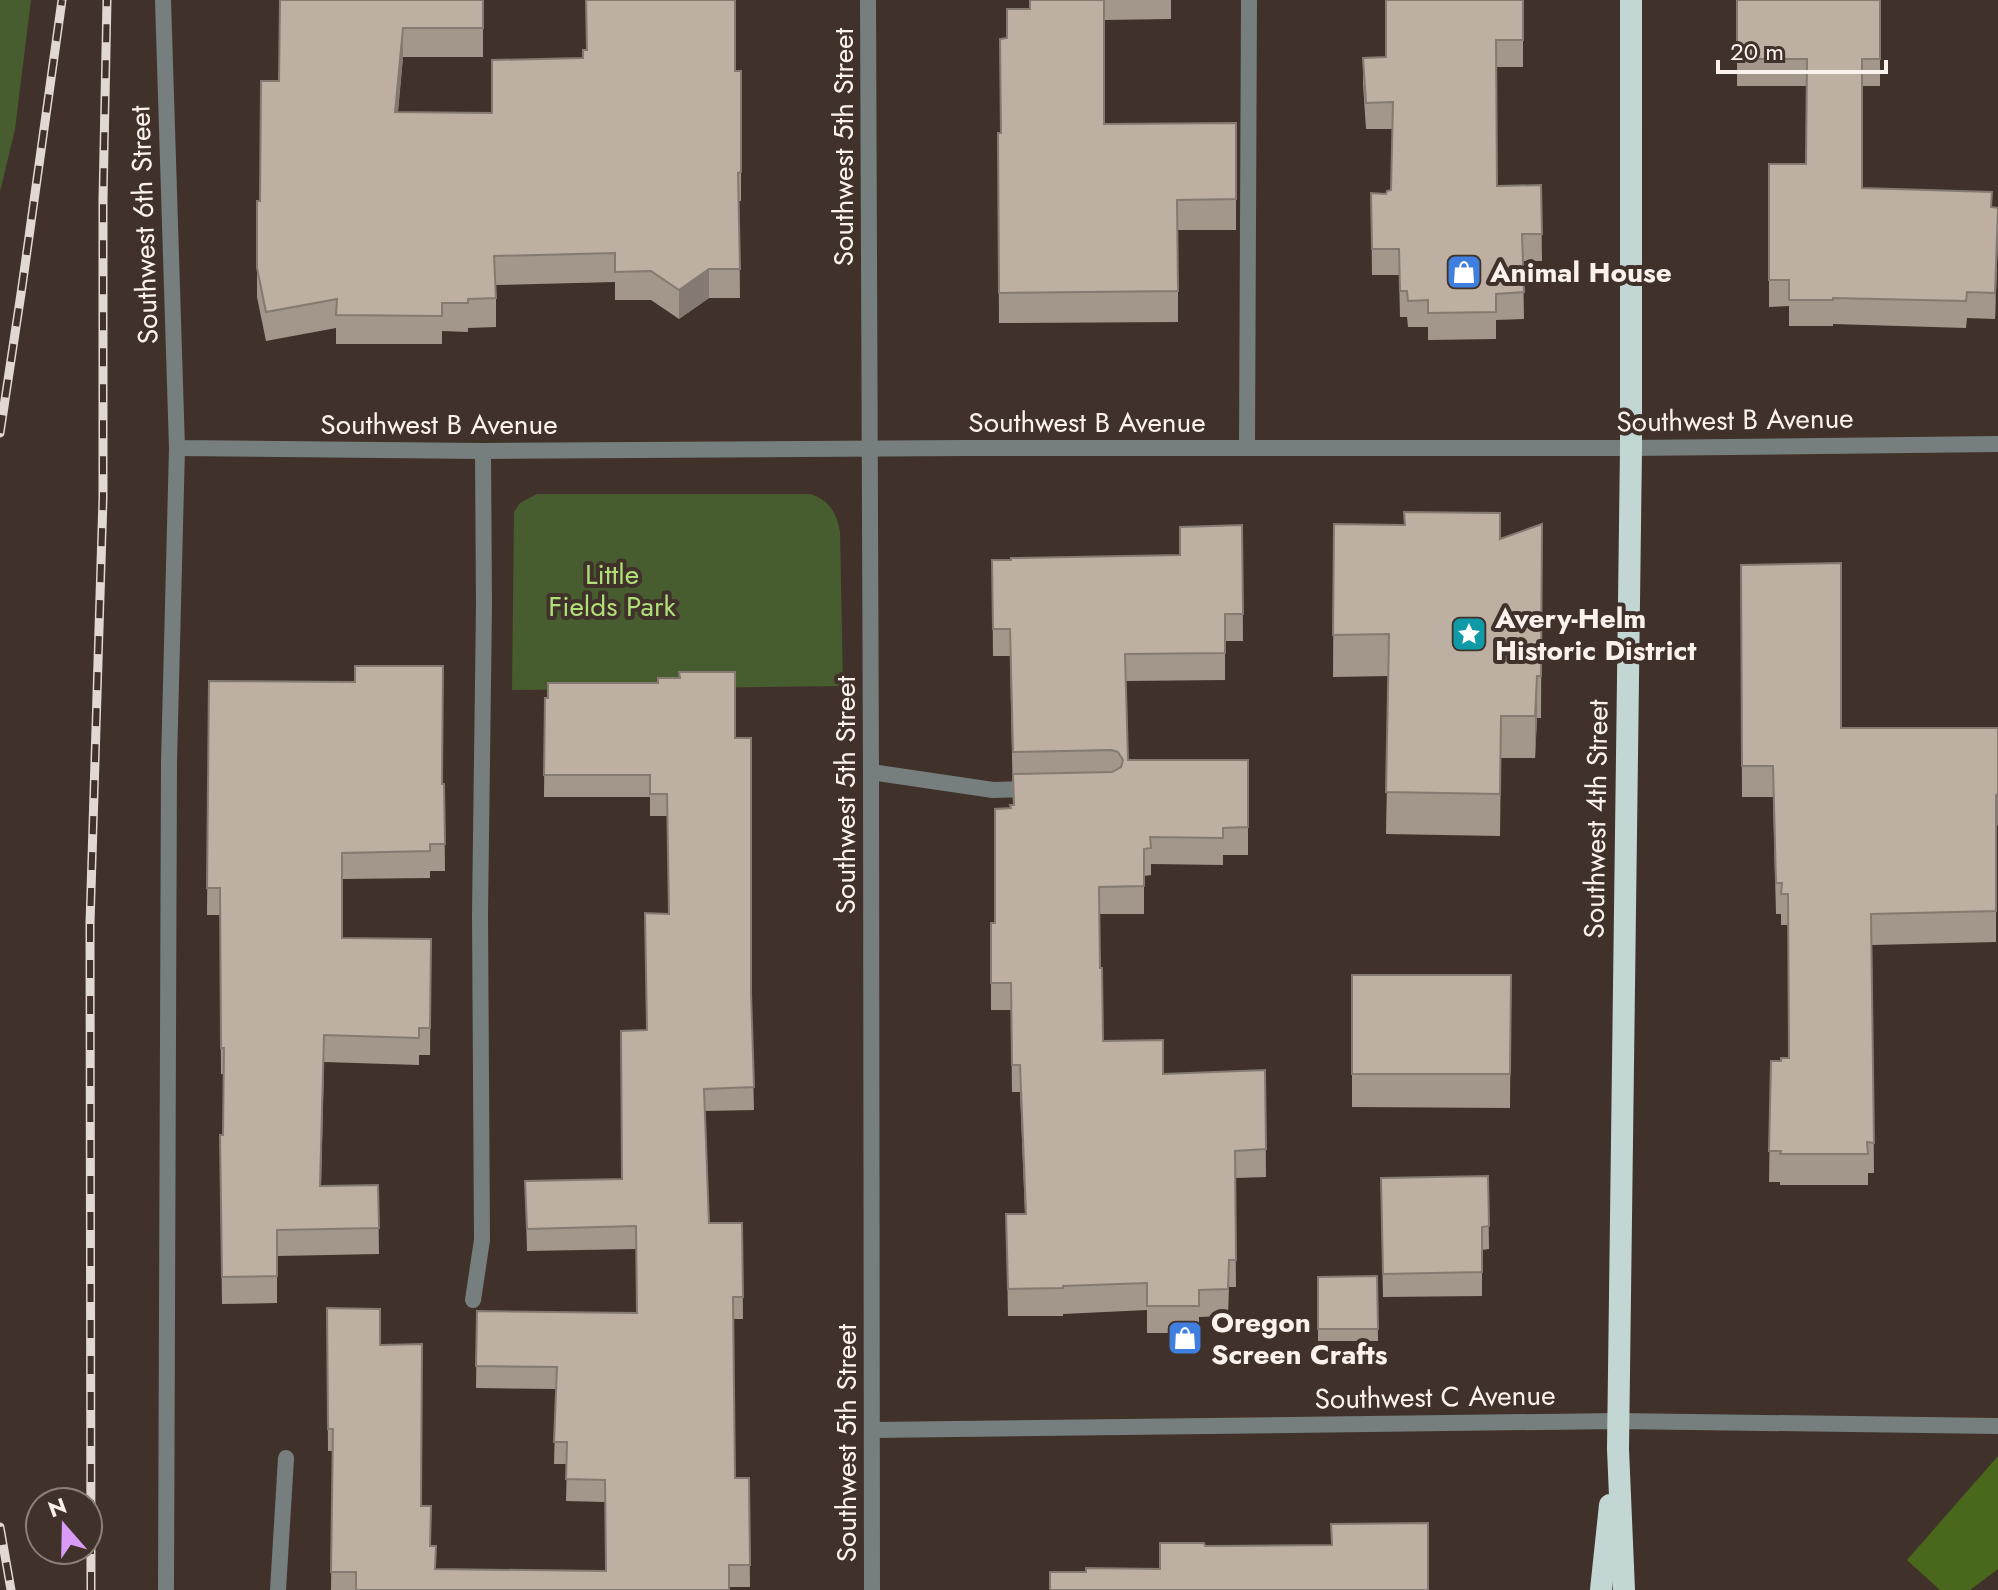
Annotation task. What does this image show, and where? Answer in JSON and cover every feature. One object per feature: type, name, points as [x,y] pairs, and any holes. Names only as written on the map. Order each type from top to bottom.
[{"type":"highway","name":"Southwest 4th Street","points":[[1624,1590],[1618,1421],[1631,448],[1631,0]]},
{"type":"highway","points":[[1601,1590],[1618,1449]]},
{"type":"street","name":"Southwest 6th Street","points":[[163,0],[177,448],[169,762],[166,1590]]},
{"type":"street","name":"Southwest 5th Street","points":[[868,0],[872,1590]]},
{"type":"street","points":[[1247,448],[1249,0]]},
{"type":"street","name":"Southwest B Avenue","points":[[177,448],[483,451],[1998,444]]},
{"type":"street","points":[[473,1300],[482,1240],[480,914],[483,451]]},
{"type":"street","points":[[871,772],[993,790],[1053,789]]},
{"type":"street","name":"Southwest C Avenue","points":[[872,1430],[1618,1421],[1998,1426]]},
{"type":"street","points":[[278,1590],[286,1458]]},
{"type":"green space","points":[[0,0],[31,0],[15,129],[0,192]]},
{"type":"green space","name":"Little Fields Park","points":[[537,494],[810,494],[822,500],[834,513],[840,532],[843,686],[512,690],[514,512],[520,503]]},
{"type":"green space","points":[[1998,1456],[1998,1569],[1970,1590],[1940,1590],[1907,1560]]},
{"type":"building","points":[[280,0],[483,0],[483,28],[403,28],[395,112],[492,113],[492,60],[583,58],[583,50],[587,50],[586,0],[735,0],[735,71],[741,71],[741,172],[738,173],[740,269],[709,269],[679,290],[651,271],[615,272],[615,253],[494,256],[496,298],[442,303],[442,316],[336,315],[337,299],[266,312],[257,268],[261,81],[279,81]]},
{"type":"building","points":[[1030,0],[1104,0],[1104,124],[1236,123],[1236,199],[1177,200],[1178,291],[999,293],[1000,39],[1007,38],[1007,9],[1030,9]]},
{"type":"building","points":[[1386,0],[1523,0],[1523,40],[1496,40],[1497,186],[1541,185],[1542,234],[1522,234],[1524,292],[1496,294],[1496,312],[1428,313],[1428,300],[1408,301],[1407,291],[1400,291],[1399,249],[1372,249],[1371,193],[1386,194],[1391,190],[1393,102],[1366,103],[1363,58],[1386,57]]},
{"type":"building","points":[[1737,0],[1880,0],[1880,59],[1862,59],[1862,188],[1992,192],[1991,207],[1998,208],[1995,293],[1967,292],[1966,301],[1789,300],[1789,280],[1769,280],[1769,164],[1806,164],[1807,59],[1737,59]]},
{"type":"building","points":[[1404,512],[1500,513],[1500,539],[1542,524],[1541,676],[1537,676],[1535,716],[1501,716],[1500,794],[1386,792],[1389,634],[1333,635],[1334,524],[1405,525]]},
{"type":"building","points":[[1242,525],[1243,614],[1225,614],[1225,653],[1125,654],[1128,760],[1248,760],[1248,827],[1223,828],[1223,838],[1150,837],[1151,848],[1144,849],[1144,886],[1099,887],[1103,1041],[1163,1040],[1163,1074],[1265,1070],[1266,1149],[1235,1151],[1236,1260],[1229,1260],[1228,1289],[1199,1290],[1199,1306],[1147,1306],[1147,1283],[1008,1289],[1006,1214],[1026,1214],[1020,1065],[1012,1065],[1011,983],[991,983],[991,923],[995,923],[995,809],[1014,805],[1013,774],[1112,772],[1121,767],[1123,760],[1118,752],[1112,750],[1013,752],[1010,629],[993,629],[992,560],[1180,555],[1180,527]]},
{"type":"building","points":[[1841,563],[1841,728],[1998,728],[1996,911],[1871,914],[1874,1143],[1867,1142],[1868,1154],[1780,1154],[1781,1151],[1769,1151],[1771,1061],[1789,1058],[1788,894],[1781,894],[1782,883],[1776,883],[1773,766],[1742,766],[1741,565]]},
{"type":"building","points":[[355,666],[443,666],[445,844],[430,844],[430,851],[342,853],[342,938],[431,939],[430,1028],[419,1028],[419,1038],[324,1035],[320,1186],[378,1185],[379,1228],[277,1230],[277,1276],[222,1277],[220,1135],[223,1135],[224,1048],[221,1048],[220,888],[207,888],[209,681],[355,682]]},
{"type":"building","points":[[679,672],[735,672],[735,738],[751,738],[754,1087],[704,1089],[709,1223],[742,1223],[743,1297],[733,1297],[735,1478],[749,1478],[750,1565],[729,1565],[729,1590],[356,1590],[356,1572],[331,1572],[333,1429],[328,1429],[327,1308],[380,1309],[380,1345],[422,1344],[421,1506],[431,1506],[430,1546],[436,1546],[435,1569],[606,1571],[605,1480],[566,1479],[567,1442],[554,1442],[557,1367],[476,1366],[477,1311],[637,1313],[636,1226],[527,1229],[525,1181],[622,1179],[621,1031],[647,1030],[645,913],[669,914],[667,794],[650,794],[650,775],[544,775],[545,698],[548,698],[548,683],[658,683],[658,678],[680,678]]},
{"type":"building","points":[[1352,975],[1511,975],[1510,1074],[1352,1074]]},
{"type":"building","points":[[1488,1176],[1489,1226],[1482,1227],[1482,1272],[1383,1274],[1381,1178]]},
{"type":"building","points":[[1377,1276],[1378,1329],[1318,1329],[1318,1277]]},
{"type":"building","points":[[1428,1523],[1428,1590],[1050,1590],[1050,1572],[1086,1572],[1086,1568],[1160,1569],[1160,1543],[1204,1543],[1205,1546],[1332,1545],[1331,1524]]},
{"type":"railway","points":[[0,433],[62,0]]},
{"type":"railway","points":[[91,1590],[90,924],[103,498],[107,0]]},
{"type":"railway","points":[[0,1527],[11,1590]]},
{"type":"place","name":"Animal House","points":[[1464,272]]},
{"type":"place","name":"Avery-Helm Historic District","points":[[1469,634]]},
{"type":"place","name":"Oregon Screen Crafts","points":[[1185,1338]]}]
